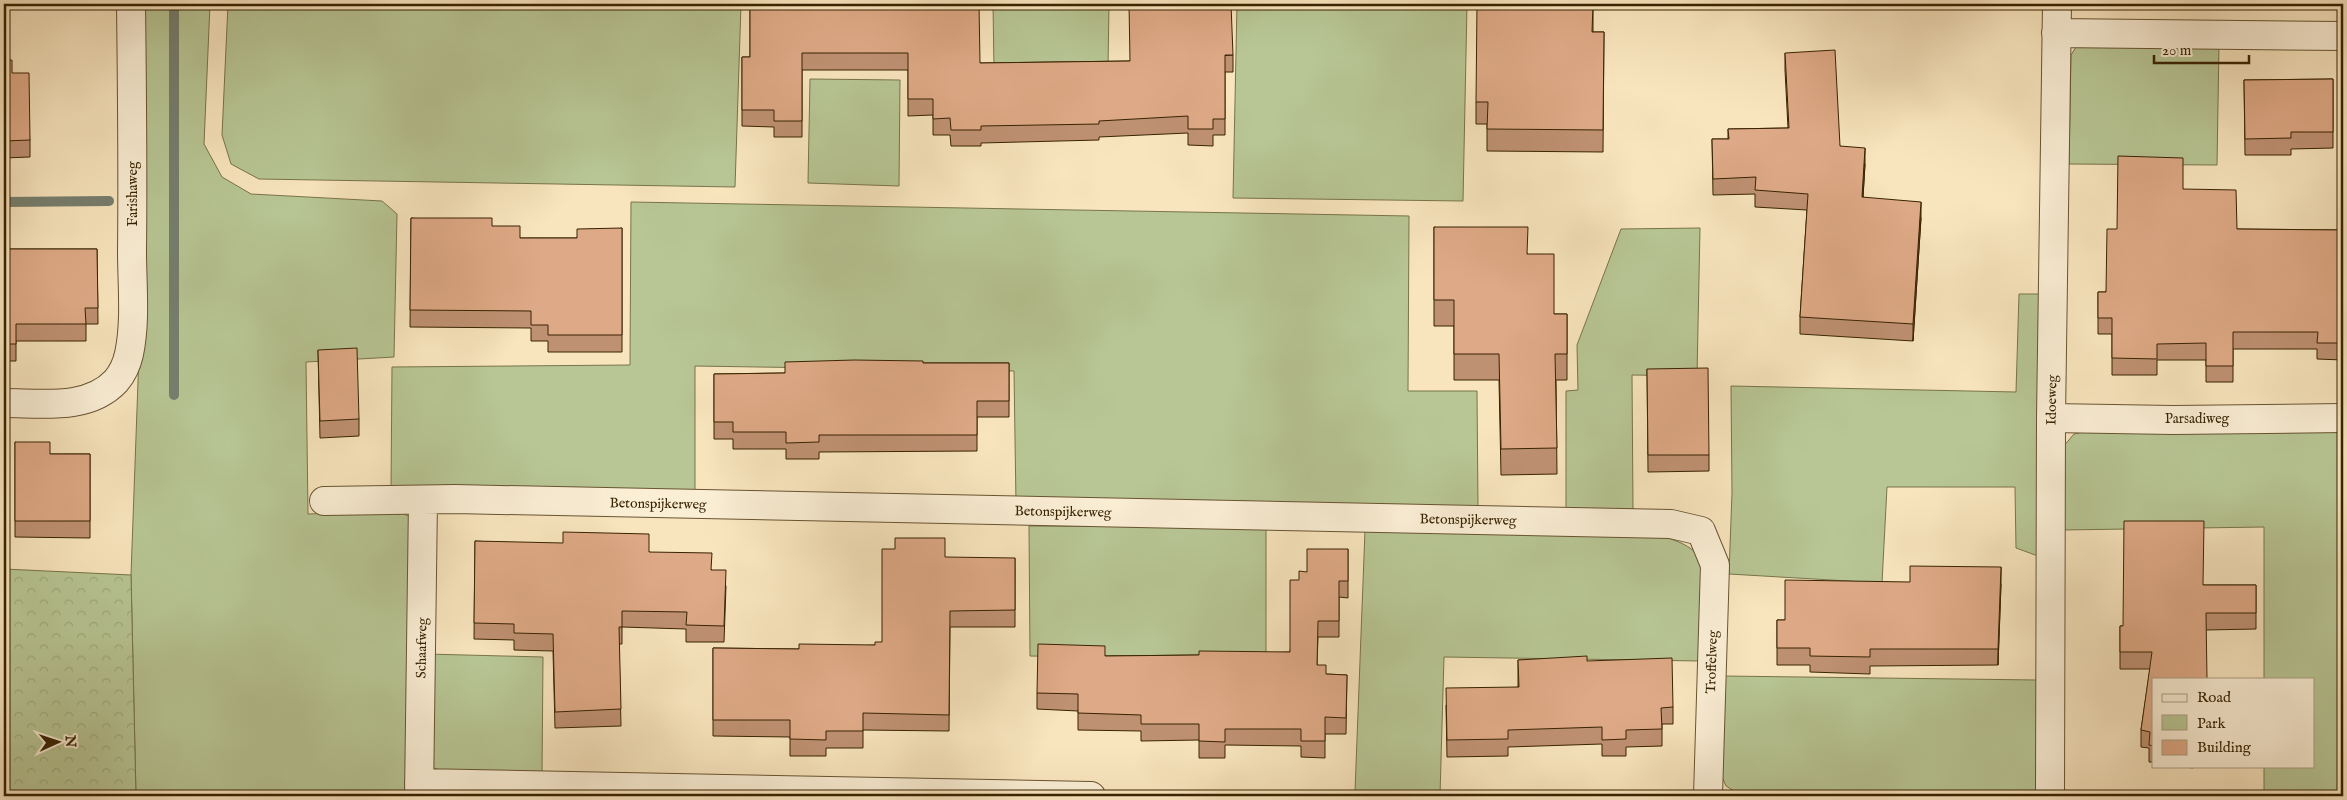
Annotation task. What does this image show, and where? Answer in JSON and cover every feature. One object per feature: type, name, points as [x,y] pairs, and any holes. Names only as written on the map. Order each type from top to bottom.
[{"type":"street","name":"Farishaweg","points":[[4,402],[67,403],[84,400],[100,393],[115,381],[124,369],[129,354],[132,328],[133,176],[131,4]]},
{"type":"street","name":"Idoeweg","points":[[2050,796],[2051,418],[2057,4]]},
{"type":"street","points":[[2056,33],[2343,36]]},
{"type":"street","name":"Parsadiweg","points":[[2051,418],[2173,420],[2343,418]]},
{"type":"street","name":"Betonspijkerweg","points":[[324,501],[424,500],[1671,524],[1701,531]]},
{"type":"street","name":"Schaafweg","points":[[419,790],[424,500]]},
{"type":"street","name":"Troffelweg","points":[[1701,531],[1715,565],[1708,796]]},
{"type":"street","points":[[419,790],[1091,796]]},
{"type":"green space","points":[[142,4],[210,4],[204,144],[222,177],[251,194],[382,201],[397,214],[394,357],[306,362],[308,514],[398,511],[410,517],[409,796],[136,796],[131,575],[139,354]]},
{"type":"green space","points":[[228,4],[741,4],[735,187],[259,179],[231,164],[222,135]]},
{"type":"green space","points":[[993,4],[1109,4],[1108,68],[994,70]]},
{"type":"green space","points":[[1237,4],[1467,4],[1463,201],[1233,198]]},
{"type":"green space","points":[[2219,44],[2217,165],[2069,164],[2071,55],[2076,47]]},
{"type":"green space","points":[[810,79],[900,80],[899,186],[808,183]]},
{"type":"green space","points":[[631,202],[1409,216],[1408,391],[1477,391],[1478,509],[1016,504],[1014,371],[695,366],[695,497],[391,492],[392,367],[630,365]]},
{"type":"green space","points":[[1700,228],[1697,376],[1632,375],[1633,509],[1566,509],[1566,391],[1578,390],[1577,345],[1621,229]]},
{"type":"green space","points":[[2019,294],[2043,294],[2038,556],[2016,548],[2015,487],[1887,487],[1882,583],[1729,574],[1732,493],[1731,386],[2016,392]]},
{"type":"green space","points":[[2093,430],[2343,432],[2343,796],[2264,795],[2264,768],[2314,768],[2314,678],[2264,678],[2264,527],[2061,530],[2063,447],[2074,434]]},
{"type":"green space","points":[[1029,526],[1266,527],[1266,660],[1030,656]]},
{"type":"green space","points":[[1365,530],[1658,535],[1678,542],[1696,553],[1700,560],[1703,587],[1701,661],[1444,657],[1440,795],[1355,792]]},
{"type":"green space","points":[[4,569],[131,575],[136,796],[4,796]]},
{"type":"green space","points":[[426,654],[543,657],[542,776],[449,774],[432,767]]},
{"type":"green space","points":[[1723,676],[2037,680],[2036,792],[2029,796],[1845,796],[1737,793],[1726,786],[1720,772]]},
{"type":"building","points":[[750,4],[979,4],[980,63],[1130,61],[1129,4],[1231,4],[1233,55],[1225,55],[1225,119],[1213,119],[1213,129],[1188,129],[1188,116],[1099,121],[1099,124],[981,126],[981,130],[951,130],[950,118],[933,119],[933,99],[908,99],[908,53],[802,53],[802,121],[774,121],[774,110],[742,110],[742,57],[750,57]]},
{"type":"building","points":[[1477,4],[1593,4],[1592,32],[1604,32],[1603,130],[1487,129],[1488,102],[1476,102]]},
{"type":"building","points":[[1835,50],[1840,146],[1865,148],[1862,197],[1921,202],[1913,324],[1800,317],[1808,194],[1755,190],[1756,177],[1713,179],[1712,139],[1729,139],[1728,129],[1789,128],[1785,53]]},
{"type":"building","points":[[4,60],[12,60],[12,73],[29,73],[30,140],[4,141]]},
{"type":"building","points":[[2333,79],[2333,132],[2291,132],[2291,138],[2245,139],[2244,80]]},
{"type":"building","points":[[2118,156],[2183,158],[2183,189],[2236,190],[2237,229],[2343,230],[2343,343],[2317,343],[2318,332],[2233,332],[2233,366],[2206,366],[2206,343],[2157,344],[2157,359],[2112,358],[2112,318],[2098,318],[2098,292],[2106,292],[2107,229],[2117,229]]},
{"type":"building","points":[[411,218],[492,218],[492,226],[520,226],[520,238],[577,238],[577,229],[622,228],[622,335],[548,335],[548,325],[531,325],[531,311],[410,310]]},
{"type":"building","points":[[1434,227],[1528,227],[1527,254],[1554,254],[1554,314],[1567,314],[1567,354],[1555,354],[1557,448],[1501,449],[1499,354],[1454,354],[1454,300],[1434,300]]},
{"type":"building","points":[[4,249],[97,249],[98,308],[85,308],[86,324],[16,324],[16,344],[4,344]]},
{"type":"building","points":[[357,348],[359,419],[320,421],[318,350]]},
{"type":"building","points":[[923,361],[923,363],[1009,363],[1009,401],[977,401],[977,435],[819,435],[819,442],[786,443],[786,432],[733,432],[733,422],[714,422],[714,374],[785,373],[785,362]]},
{"type":"building","points":[[1708,368],[1709,455],[1648,455],[1647,369]]},
{"type":"building","points":[[15,442],[50,442],[50,454],[90,454],[90,521],[15,521]]},
{"type":"building","points":[[2124,521],[2204,521],[2203,585],[2256,585],[2256,613],[2206,613],[2207,678],[2152,678],[2152,746],[2149,745],[2150,732],[2141,730],[2152,652],[2120,652],[2120,626],[2123,626]]},
{"type":"building","points":[[563,532],[649,534],[649,552],[712,553],[711,570],[726,570],[724,626],[686,625],[687,612],[622,611],[622,627],[619,627],[621,709],[555,712],[553,634],[514,633],[514,624],[474,623],[475,541],[563,543]]},
{"type":"building","points":[[895,538],[945,538],[945,557],[1015,558],[1015,610],[950,611],[949,715],[863,713],[863,731],[826,731],[826,740],[790,739],[790,720],[713,720],[713,648],[799,649],[799,644],[875,645],[875,642],[882,642],[882,549],[895,549]]},
{"type":"building","points":[[1307,549],[1348,549],[1348,581],[1339,581],[1339,621],[1318,621],[1317,665],[1326,665],[1326,674],[1347,675],[1346,718],[1325,717],[1325,741],[1301,741],[1301,729],[1225,729],[1225,742],[1199,741],[1199,724],[1141,724],[1141,715],[1078,713],[1078,694],[1037,693],[1038,644],[1105,646],[1105,656],[1199,655],[1199,651],[1290,652],[1290,580],[1299,580],[1299,571],[1307,572]]},
{"type":"building","points":[[1910,566],[2001,567],[1998,649],[1870,649],[1870,657],[1810,656],[1810,648],[1777,648],[1777,620],[1785,620],[1785,580],[1910,582]]},
{"type":"building","points":[[1587,656],[1587,661],[1672,658],[1673,707],[1661,708],[1662,729],[1626,730],[1626,739],[1602,740],[1602,727],[1508,730],[1508,739],[1447,740],[1446,688],[1519,687],[1518,660]]},
{"type":"waterway","points":[[174,4],[174,395]]},
{"type":"waterway","points":[[4,202],[109,201]]}]
